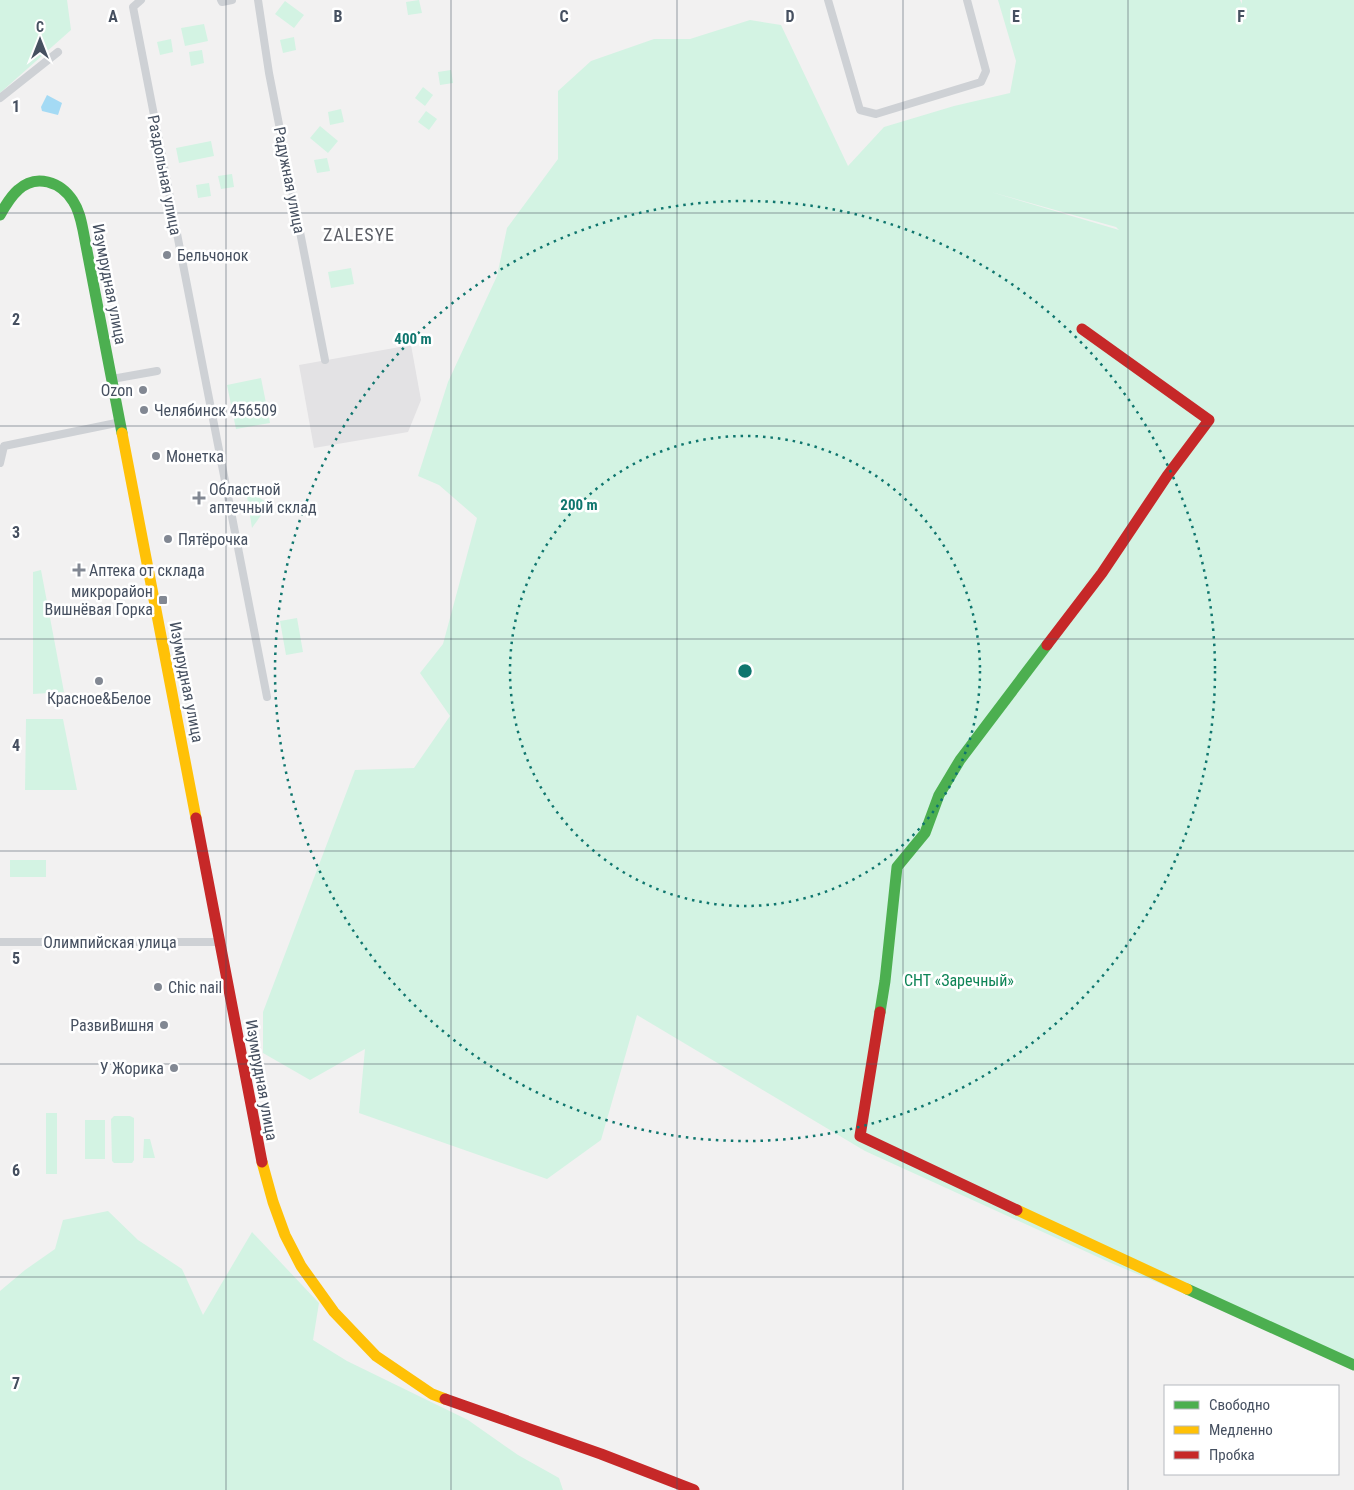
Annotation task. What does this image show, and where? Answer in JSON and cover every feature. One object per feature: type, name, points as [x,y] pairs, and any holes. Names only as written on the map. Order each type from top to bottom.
[{"type":"street","name":"Раздольная улица","points":[[141,0],[133,7],[267,697]]},
{"type":"street","points":[[222,0],[222,2],[232,0]]},
{"type":"street","name":"Радужная улица","points":[[258,0],[269,73],[325,360]]},
{"type":"street","points":[[828,0],[860,110],[876,114],[981,82],[986,71],[966,0]]},
{"type":"street","points":[[0,98],[34,73],[58,52]]},
{"type":"street","name":"Изумрудная улица","points":[[0,215],[20,187],[39,180],[48,180],[55,183],[69,196],[76,206],[85,238],[258,1148],[273,1202],[285,1235],[301,1266],[334,1312],[376,1356],[432,1394],[601,1454],[694,1490]]},
{"type":"street","points":[[1082,329],[1209,420],[1167,476],[1102,573],[960,760],[939,795],[925,832],[897,867],[885,981],[860,1136],[1117,1257],[1354,1365]]},
{"type":"street","points":[[112,379],[157,372]]},
{"type":"street","points":[[0,463],[4,446],[120,422]]},
{"type":"street","name":"Олимпийская улица","points":[[0,942],[220,942]]},
{"type":"shaded area","points":[[411,345],[421,400],[408,432],[314,448],[299,365]]},
{"type":"green space","points":[[0,0],[67,0],[71,30],[0,93]]},
{"type":"green space","points":[[419,0],[422,13],[408,15],[406,2]]},
{"type":"green space","name":"СНТ «Заречный»","points":[[998,0],[1240,0],[1242,4],[1242,0],[1354,0],[1354,1365],[1111,1263],[865,1151],[637,1015],[601,1140],[547,1179],[359,1113],[365,1049],[310,1080],[263,1053],[263,1012],[355,770],[414,768],[450,716],[420,673],[443,644],[477,518],[439,485],[418,476],[448,382],[497,276],[507,228],[558,159],[558,91],[591,61],[654,39],[690,39],[750,20],[781,25],[848,166],[884,127],[954,106],[1010,93],[1016,61]],"holes":[[[991,192],[1116,227],[1119,230]]]},
{"type":"green space","points":[[285,1],[304,15],[294,28],[275,14]]},
{"type":"green space","points":[[204,24],[208,41],[185,46],[181,28]]},
{"type":"green space","points":[[294,37],[296,50],[283,53],[280,40]]},
{"type":"green space","points":[[171,39],[173,52],[160,55],[157,42]]},
{"type":"green space","points":[[202,50],[204,63],[191,66],[189,52]]},
{"type":"green space","points":[[451,70],[453,83],[440,85],[438,72]]},
{"type":"green space","points":[[423,87],[433,95],[425,106],[415,98]]},
{"type":"green space","points":[[341,109],[344,122],[330,125],[328,112]]},
{"type":"green space","points":[[426,111],[437,119],[429,130],[418,122]]},
{"type":"green space","points":[[320,126],[338,141],[328,153],[310,138]]},
{"type":"green space","points":[[211,141],[214,156],[179,163],[176,148]]},
{"type":"green space","points":[[327,158],[330,171],[317,173],[314,160]]},
{"type":"green space","points":[[232,174],[234,187],[221,189],[218,176]]},
{"type":"green space","points":[[209,183],[211,196],[198,198],[196,185]]},
{"type":"green space","points":[[351,268],[354,284],[331,288],[328,272]]},
{"type":"green space","points":[[261,378],[270,423],[236,429],[227,385]]},
{"type":"green space","points":[[257,496],[269,504],[252,528],[247,497]]},
{"type":"green space","points":[[41,570],[64,692],[33,694],[33,572]]},
{"type":"green space","points":[[297,618],[303,652],[286,655],[280,621]]},
{"type":"green space","points":[[26,719],[63,719],[77,790],[25,790]]},
{"type":"green space","points":[[10,860],[46,860],[46,877],[10,877]]},
{"type":"green space","points":[[46,1113],[57,1113],[57,1174],[46,1174]]},
{"type":"green space","points":[[114,1116],[130,1116],[134,1118],[134,1160],[132,1163],[114,1163],[112,1161],[111,1119]]},
{"type":"green space","points":[[85,1120],[105,1120],[105,1159],[85,1159]]},
{"type":"green space","points":[[144,1139],[150,1139],[155,1158],[143,1158]]},
{"type":"green space","points":[[108,1211],[138,1240],[182,1269],[203,1315],[252,1232],[319,1303],[313,1340],[347,1361],[468,1420],[518,1455],[559,1478],[563,1490],[0,1490],[0,1291],[25,1270],[55,1249],[63,1220]]},
{"type":"water","points":[[47,95],[62,103],[58,115],[42,111],[41,107]]},
{"type":"traffic: fast","points":[[0,215],[15,193],[25,185],[33,182],[48,182],[55,185],[68,194],[75,204],[80,215],[122,433]]},
{"type":"traffic: fast","points":[[880,1012],[897,867],[925,833],[939,795],[960,760],[1047,645]]},
{"type":"traffic: fast","points":[[1187,1289],[1354,1365]]},
{"type":"traffic: slow","points":[[122,433],[196,818]]},
{"type":"traffic: slow","points":[[262,1162],[273,1202],[285,1235],[301,1266],[334,1312],[376,1356],[432,1394],[445,1399]]},
{"type":"traffic: slow","points":[[1017,1210],[1187,1289]]},
{"type":"traffic: jam","points":[[1047,645],[1102,573],[1167,476],[1209,420],[1082,329]]},
{"type":"traffic: jam","points":[[196,818],[262,1162]]},
{"type":"traffic: jam","points":[[880,1012],[860,1136],[1017,1210]]},
{"type":"traffic: jam","points":[[445,1399],[601,1454],[694,1490]]},
{"type":"place","name":"Бельчонок","points":[[167,255]]},
{"type":"place","name":"Ozon","points":[[143,390]]},
{"type":"place","name":"Челябинск 456509","points":[[144,410]]},
{"type":"place","name":"Монетка","points":[[156,456]]},
{"type":"place","name":"Областной аптечный склад","points":[[199,498]]},
{"type":"place","name":"Пятёрочка","points":[[168,539]]},
{"type":"place","name":"Аптека от склада","points":[[79,570]]},
{"type":"place","name":"микрорайон Вишнёвая Горка","points":[[163,600]]},
{"type":"place","name":"Красное&Белое","points":[[99,681]]},
{"type":"place","name":"Chic nail","points":[[158,987]]},
{"type":"place","name":"РазвиВишня","points":[[164,1025]]},
{"type":"place","name":"У Жорика","points":[[174,1068]]},
{"type":"district","name":"ZALESYE","points":[[359,235]]}]
